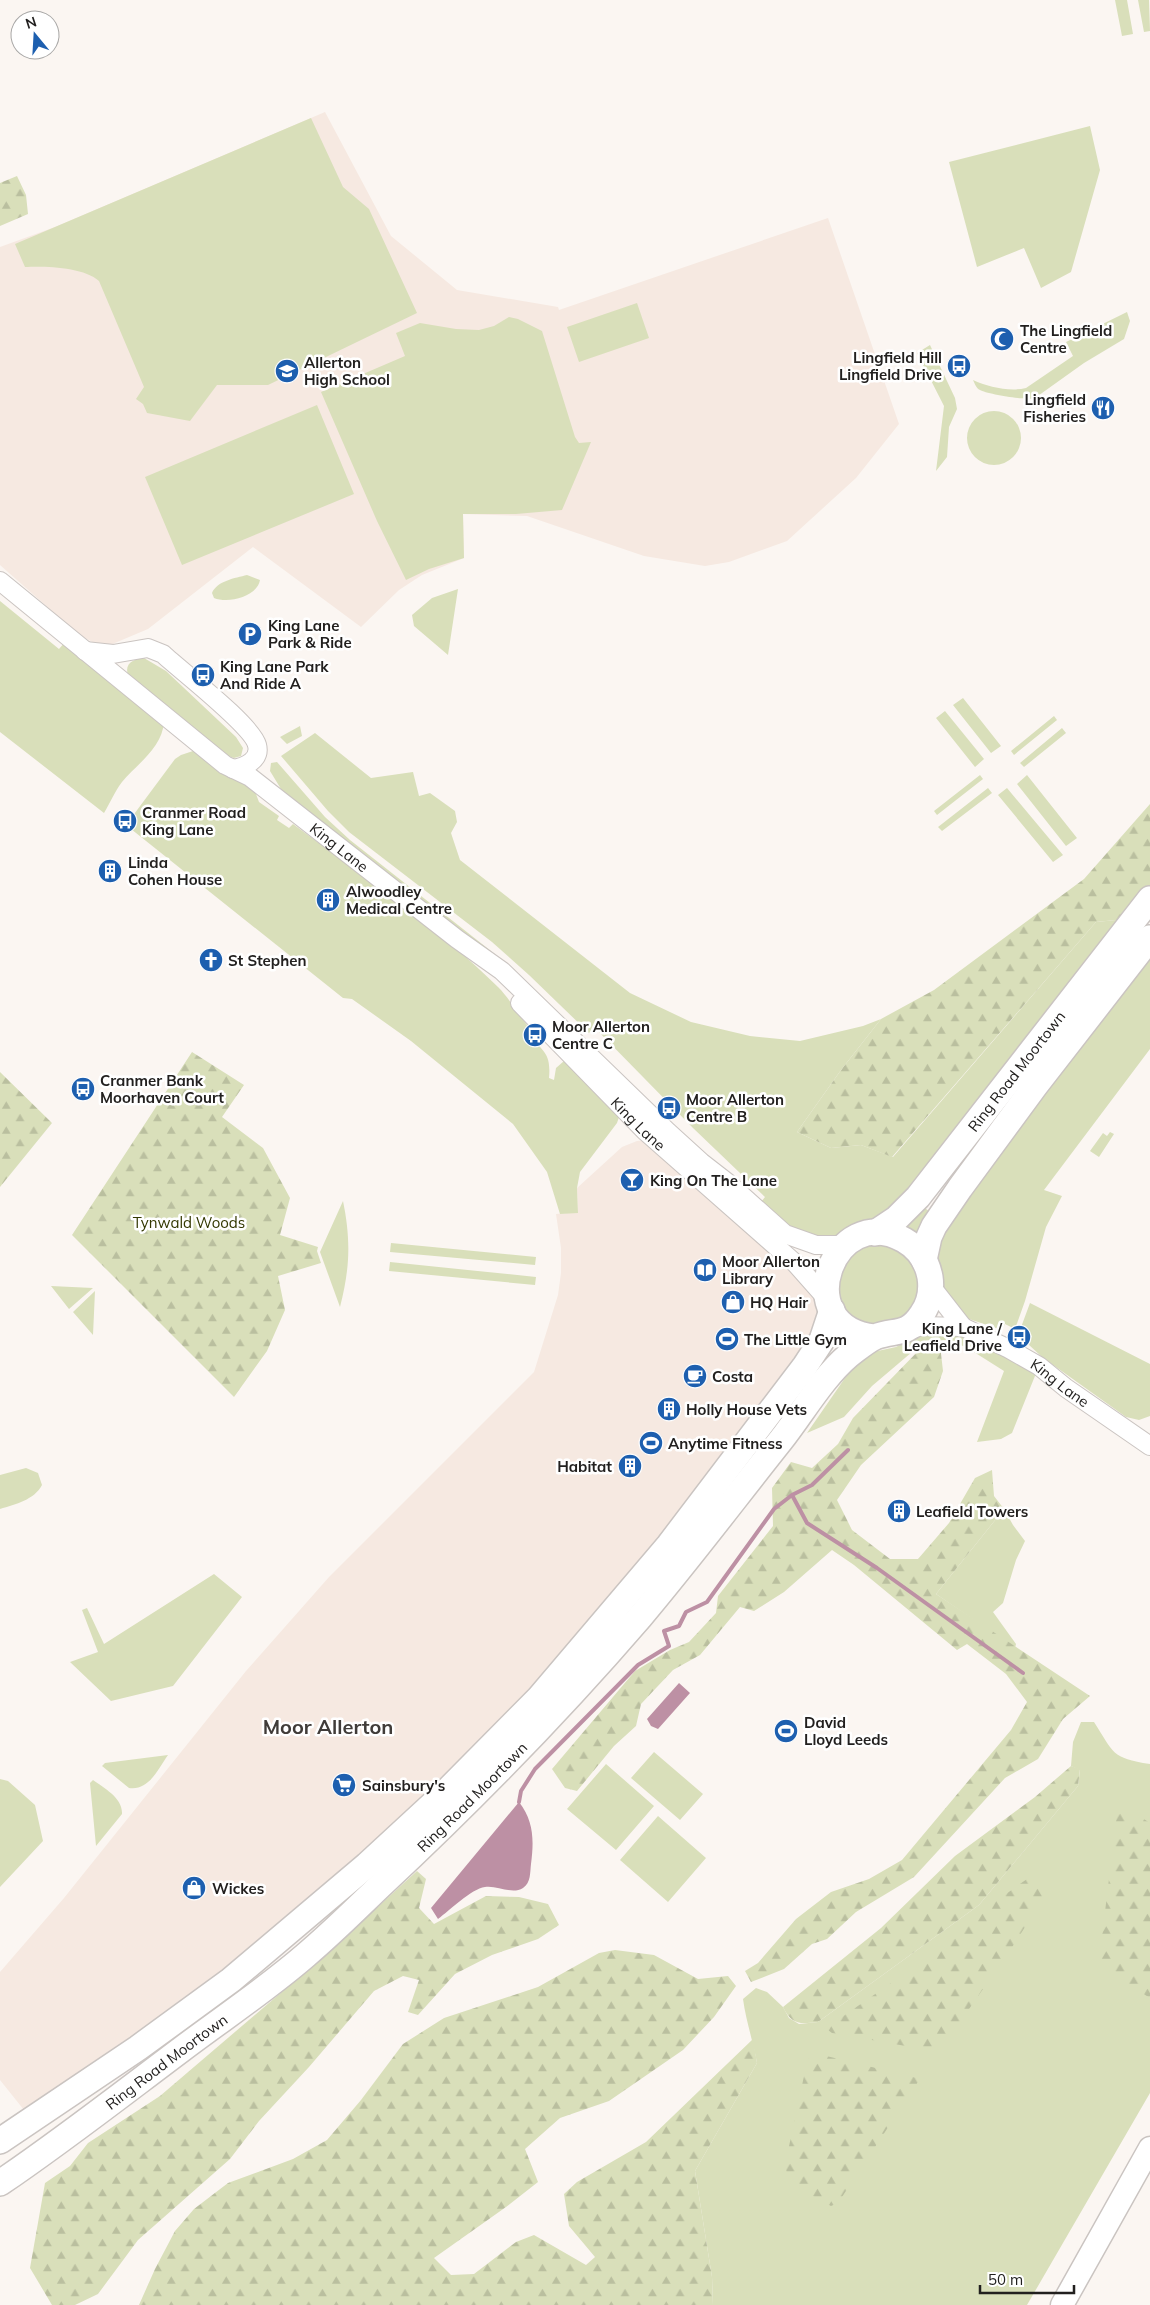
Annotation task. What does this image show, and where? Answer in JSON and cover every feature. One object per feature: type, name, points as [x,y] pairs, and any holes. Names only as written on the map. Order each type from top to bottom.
[{"type":"highway","name":"Ring Road Moortown","points":[[875,1233],[896,1220],[918,1197],[1150,899]]},
{"type":"highway","name":"Ring Road Moortown","points":[[924,1260],[929,1237],[934,1226],[960,1188],[1035,1086],[1150,938]]},
{"type":"highway","points":[[875,1233],[887,1233],[900,1238],[914,1247],[924,1260],[929,1272],[931,1286],[928,1301],[922,1314],[912,1325],[900,1333],[874,1338],[861,1336],[842,1323],[830,1305],[826,1282],[834,1257],[845,1245],[857,1238],[875,1233]]},
{"type":"highway","name":"Ring Road Moortown","points":[[0,2141],[138,2048],[231,1980],[367,1865],[445,1793],[539,1698],[669,1545],[805,1366],[822,1340],[830,1305]]},
{"type":"highway","name":"Ring Road Moortown","points":[[0,2183],[51,2148],[305,1957],[456,1816],[553,1714],[641,1616],[824,1382],[848,1357],[874,1338]]},
{"type":"main road","points":[[1062,2305],[1150,2148]]},
{"type":"street","name":"King Lane","points":[[0,581],[225,765],[250,777],[457,939],[509,977],[668,1132],[785,1234],[816,1245],[845,1245]]},
{"type":"street","points":[[85,651],[113,654],[148,648],[163,654],[240,722],[255,740],[257,746],[256,756],[269,793]]},
{"type":"street","points":[[120,681],[117,665],[124,653]]},
{"type":"street","points":[[234,769],[245,767],[256,756]]},
{"type":"street","name":"King Lane","points":[[457,939],[645,1131],[796,1264],[830,1305]]},
{"type":"street","name":"King Lane","points":[[931,1286],[964,1327]]},
{"type":"street","name":"King Lane","points":[[900,1333],[921,1326],[964,1327],[1039,1366],[1066,1388],[1150,1446]]},
{"type":"shaded area","name":"Allerton High School","points":[[325,112],[391,236],[457,290],[558,307],[559,310],[828,218],[899,424],[856,478],[787,541],[729,562],[705,566],[644,556],[527,516],[463,514],[464,558],[422,575],[399,590],[361,627],[253,547],[148,629],[103,648],[78,634],[0,565],[0,247],[55,227]]},
{"type":"shaded area","points":[[648,1140],[668,1153],[832,1310],[669,1545],[367,1865],[32,2120],[0,2080],[0,1972],[64,1898],[246,1671],[329,1577],[534,1372],[558,1295],[561,1273],[561,1248],[556,1214],[578,1212],[577,1188],[622,1147],[637,1141]]},
{"type":"shaded area","points":[[679,1683],[690,1693],[658,1729],[651,1726],[647,1719]]},
{"type":"shaded area","points":[[519,1802],[528,1816],[532,1832],[530,1877],[526,1886],[514,1891],[490,1887],[479,1889],[438,1919],[431,1908]]},
{"type":"green space","points":[[1115,0],[1127,0],[1133,34],[1122,36]]},
{"type":"green space","points":[[1138,0],[1149,0],[1150,31],[1144,32]]},
{"type":"green space","points":[[311,118],[343,187],[369,209],[417,313],[268,385],[217,385],[190,421],[147,413],[143,404],[136,399],[144,387],[99,281],[92,276],[74,270],[53,267],[25,267],[15,244]]},
{"type":"green space","points":[[1090,126],[1100,170],[1071,272],[1041,288],[1024,248],[977,267],[949,162]]},
{"type":"green space","points":[[17,176],[26,195],[28,214],[0,226],[0,183]]},
{"type":"green space","points":[[637,303],[649,338],[579,362],[567,327]]},
{"type":"green space","points":[[1127,312],[1130,321],[1124,339],[1084,363],[1035,398],[1016,398],[984,392],[978,388],[973,380],[999,388],[1026,388],[1073,356],[1066,342]]},
{"type":"green space","points":[[509,317],[518,319],[542,331],[575,437],[579,443],[591,442],[562,510],[516,514],[463,514],[464,558],[429,569],[406,580],[377,521],[321,392],[405,356],[396,333],[420,323],[456,329],[479,330],[494,326]]},
{"type":"green space","points":[[930,345],[955,398],[957,409],[949,427],[947,457],[936,471],[944,406],[917,353]]},
{"type":"green space","points":[[317,405],[354,494],[182,565],[145,477]]},
{"type":"green space","points":[[989,411],[999,411],[1009,415],[1017,423],[1021,438],[1017,453],[1009,461],[999,465],[989,465],[979,461],[971,453],[967,443],[967,433],[971,423],[979,415]]},
{"type":"green space","points":[[247,575],[260,580],[254,591],[241,598],[220,600],[214,598],[212,593],[218,586]]},
{"type":"green space","points":[[458,589],[448,655],[414,626],[412,615],[432,598]]},
{"type":"green space","points":[[0,601],[59,649],[65,642],[164,722],[159,740],[148,755],[122,782],[104,813],[0,732]]},
{"type":"green space","points":[[144,658],[166,671],[236,737],[243,748],[241,756],[234,758],[228,756],[128,675],[127,667],[131,662]]},
{"type":"green space","points":[[963,698],[1001,746],[991,753],[953,705]]},
{"type":"green space","points":[[945,711],[984,759],[975,767],[936,718]]},
{"type":"green space","points":[[1054,716],[1057,720],[1014,755],[1011,751]]},
{"type":"green space","points":[[300,726],[302,736],[287,744],[280,737]]},
{"type":"green space","points":[[1062,728],[1066,733],[1024,767],[1020,763]]},
{"type":"green space","points":[[315,733],[371,778],[413,772],[419,796],[430,793],[455,811],[457,822],[451,833],[460,860],[630,993],[691,1022],[750,1036],[800,1041],[863,1026],[881,1019],[841,1070],[797,1132],[831,1148],[861,1145],[893,1157],[1096,922],[1126,919],[900,1209],[841,1235],[828,1238],[796,1233],[761,1202],[765,1197],[693,1128],[594,1027],[589,1033],[492,942],[349,832],[328,811],[281,756]]},
{"type":"green space","points":[[196,750],[253,786],[259,802],[279,816],[277,820],[289,828],[293,824],[398,902],[475,965],[498,987],[533,1032],[530,1037],[543,1050],[548,1059],[549,1078],[554,1080],[556,1068],[564,1061],[575,1069],[617,1112],[619,1117],[617,1123],[580,1172],[577,1188],[578,1213],[560,1214],[547,1172],[513,1124],[411,1041],[352,999],[343,998],[126,825],[175,759]]},
{"type":"green space","points":[[277,762],[325,817],[350,840],[515,970],[513,972],[294,801],[281,789],[270,771],[271,763]]},
{"type":"green space","points":[[980,775],[983,779],[937,815],[934,811]]},
{"type":"green space","points":[[1027,775],[1077,838],[1066,846],[1017,784]]},
{"type":"green space","points":[[988,788],[992,793],[942,831],[938,827]]},
{"type":"green space","points":[[1007,788],[1063,855],[1053,862],[998,795]]},
{"type":"green space","points":[[1150,804],[1150,888],[1126,919],[1096,922],[892,1157],[861,1145],[831,1148],[797,1132],[841,1070],[881,1019],[934,990],[1084,879]]},
{"type":"green space","points":[[1150,954],[1150,1049],[1044,1190],[1062,1196],[1046,1227],[1015,1329],[1005,1324],[1002,1330],[966,1318],[944,1290],[935,1263],[941,1231]]},
{"type":"green space","name":"Tynwald Woods","points":[[192,1052],[244,1085],[222,1117],[263,1148],[290,1198],[280,1235],[318,1247],[317,1251],[321,1263],[278,1276],[285,1310],[267,1351],[234,1397],[72,1235]]},
{"type":"green space","points":[[0,1072],[52,1123],[0,1187]]},
{"type":"green space","points":[[1110,1132],[1114,1134],[1099,1157],[1090,1151],[1103,1133],[1107,1136]]},
{"type":"green space","points":[[343,1201],[348,1254],[346,1279],[340,1307],[320,1252]]},
{"type":"green space","points":[[922,1206],[933,1214],[920,1241],[900,1228]]},
{"type":"green space","points":[[391,1243],[536,1257],[535,1265],[390,1252]]},
{"type":"green space","points":[[878,1244],[894,1247],[907,1256],[916,1269],[919,1285],[916,1301],[907,1314],[894,1323],[878,1326],[862,1323],[849,1314],[840,1301],[837,1285],[840,1269],[849,1256],[862,1247]]},
{"type":"green space","points":[[390,1262],[536,1277],[535,1285],[389,1271]]},
{"type":"green space","points":[[51,1286],[93,1288],[69,1309]]},
{"type":"green space","points":[[95,1291],[93,1335],[73,1312]]},
{"type":"green space","points":[[1030,1303],[1150,1364],[1150,1416],[1139,1420],[1126,1417],[1042,1357],[1028,1344],[1032,1336],[1020,1330]]},
{"type":"green space","points":[[936,1326],[1039,1366],[1012,1433],[1001,1439],[977,1442],[1004,1371],[966,1347],[946,1340],[925,1341],[872,1386],[844,1417],[807,1433],[856,1365],[873,1352],[896,1347]]},
{"type":"green space","points":[[940,1345],[943,1371],[934,1397],[861,1465],[837,1500],[852,1530],[890,1559],[918,1559],[949,1523],[975,1478],[992,1470],[994,1496],[1004,1509],[936,1594],[1090,1696],[1063,1719],[1038,1759],[1005,1778],[914,1877],[856,1912],[827,1939],[812,1944],[784,1969],[751,1982],[745,1971],[758,1963],[796,1919],[831,1892],[869,1879],[902,1860],[1011,1730],[1027,1702],[1006,1674],[967,1644],[957,1650],[854,1565],[832,1550],[784,1592],[754,1611],[740,1607],[700,1655],[673,1670],[641,1704],[636,1726],[614,1746],[577,1791],[565,1788],[552,1769],[635,1671],[670,1650],[689,1642],[716,1613],[718,1596],[773,1526],[772,1488],[791,1462],[812,1468],[838,1444],[853,1418],[922,1347]]},
{"type":"green space","points":[[26,1468],[38,1473],[42,1485],[39,1490],[29,1498],[0,1509],[0,1475]]},
{"type":"green space","points":[[1004,1509],[1025,1541],[1016,1560],[1003,1603],[993,1612],[1016,1644],[1015,1648],[936,1594]]},
{"type":"green space","points":[[214,1574],[242,1597],[173,1686],[111,1701],[70,1662],[98,1652],[82,1610],[87,1608],[104,1644]]},
{"type":"green space","points":[[1081,1722],[1094,1722],[1110,1747],[1120,1756],[1150,1764],[1150,2093],[1027,2305],[713,2305],[712,2277],[695,2171],[757,2063],[743,1999],[756,1988],[767,1992],[783,2007],[789,2018],[799,2024],[818,2022],[979,1905],[1078,1786],[1080,1770],[1071,1766],[1073,1742]]},
{"type":"green space","points":[[654,1752],[703,1794],[680,1820],[631,1778]]},
{"type":"green space","points":[[168,1755],[152,1778],[147,1783],[136,1788],[129,1788],[102,1766],[105,1763]]},
{"type":"green space","points":[[606,1764],[654,1806],[616,1850],[567,1809]]},
{"type":"green space","points":[[1071,1766],[1080,1769],[1078,1786],[979,1905],[818,2022],[797,2022],[786,2013],[783,2007],[881,1928],[955,1856],[1035,1797]]},
{"type":"green space","points":[[0,1779],[8,1781],[35,1805],[43,1841],[0,1887]]},
{"type":"green space","points":[[93,1780],[116,1798],[122,1814],[96,1846],[90,1783]]},
{"type":"green space","points":[[1122,1805],[1150,1823],[1150,1998],[1104,1969],[1101,1963],[1100,1953],[1117,1813],[1119,1806]]},
{"type":"green space","points":[[658,1816],[706,1858],[668,1902],[620,1860]]},
{"type":"green space","points":[[417,1871],[426,1879],[419,1908],[434,1924],[486,1896],[519,1897],[548,1904],[559,1925],[538,1939],[492,1955],[455,1974],[418,2015],[408,2012],[419,1980],[403,1976],[374,1991],[309,2067],[259,2121],[230,2159],[138,2240],[98,2294],[75,2305],[52,2305],[30,2268],[45,2183],[70,2166],[88,2143],[160,2096],[325,1955]]},
{"type":"green space","points":[[1027,1879],[1043,1887],[1045,1896],[1009,1952],[941,2049],[934,2051],[832,2033],[828,2030],[829,2026],[933,1954],[975,1916]]},
{"type":"green space","points":[[615,1950],[654,1955],[698,1979],[728,1976],[736,1986],[714,2017],[683,2050],[609,2101],[560,2118],[525,2149],[538,2182],[434,2258],[451,2275],[474,2274],[516,2242],[534,2235],[586,2265],[595,2257],[569,2226],[564,2194],[577,2182],[646,2142],[753,2039],[757,2063],[695,2171],[712,2277],[713,2305],[139,2305],[175,2231],[194,2209],[228,2183],[293,2159],[327,2140],[361,2100],[403,2044],[444,2018],[538,1987],[599,1953]]},
{"type":"green space","points":[[814,2053],[917,2078],[918,2082],[838,2203],[831,2206],[789,2183],[785,2165],[807,2062]]},
{"type":"waterway","points":[[792,1495],[812,1485],[848,1450]]},
{"type":"waterway","points":[[519,1802],[521,1791],[535,1769],[638,1665],[669,1646],[664,1631],[679,1626],[686,1612],[707,1602],[774,1509],[792,1495],[807,1523],[877,1568],[1023,1673]]},
{"type":"place","name":"The Lingfield Centre","points":[[1002,339]]},
{"type":"place","name":"Lingfield Hill Lingfield Drive","points":[[959,366]]},
{"type":"place","name":"Allerton High School","points":[[287,371]]},
{"type":"place","name":"Lingfield Fisheries","points":[[1103,408]]},
{"type":"place","name":"King Lane Park & Ride","points":[[250,634]]},
{"type":"place","name":"King Lane Park And Ride A","points":[[203,675]]},
{"type":"place","name":"Cranmer Road King Lane","points":[[125,821]]},
{"type":"place","name":"Linda Cohen House","points":[[110,871]]},
{"type":"place","name":"Alwoodley Medical Centre","points":[[328,900]]},
{"type":"place","name":"St Stephen","points":[[211,960]]},
{"type":"place","name":"Moor Allerton Centre C","points":[[535,1035]]},
{"type":"place","name":"Cranmer Bank Moorhaven Court","points":[[83,1089]]},
{"type":"place","name":"Moor Allerton Centre B","points":[[669,1108]]},
{"type":"place","name":"King On The Lane","points":[[632,1180]]},
{"type":"place","name":"Moor Allerton Library","points":[[705,1270]]},
{"type":"place","name":"HQ Hair","points":[[733,1302]]},
{"type":"place","name":"King Lane / Leafield Drive","points":[[1019,1337]]},
{"type":"place","name":"The Little Gym","points":[[727,1339]]},
{"type":"place","name":"Costa","points":[[695,1376]]},
{"type":"place","name":"Holly House Vets","points":[[669,1409]]},
{"type":"place","name":"Anytime Fitness","points":[[651,1443]]},
{"type":"place","name":"Habitat","points":[[630,1466]]},
{"type":"place","name":"Leafield Towers","points":[[899,1511]]},
{"type":"place","name":"David Lloyd Leeds","points":[[786,1731]]},
{"type":"place","name":"Sainsbury's","points":[[344,1785]]},
{"type":"place","name":"Wickes","points":[[194,1888]]},
{"type":"district","name":"Moor Allerton","points":[[328,1726]]}]
